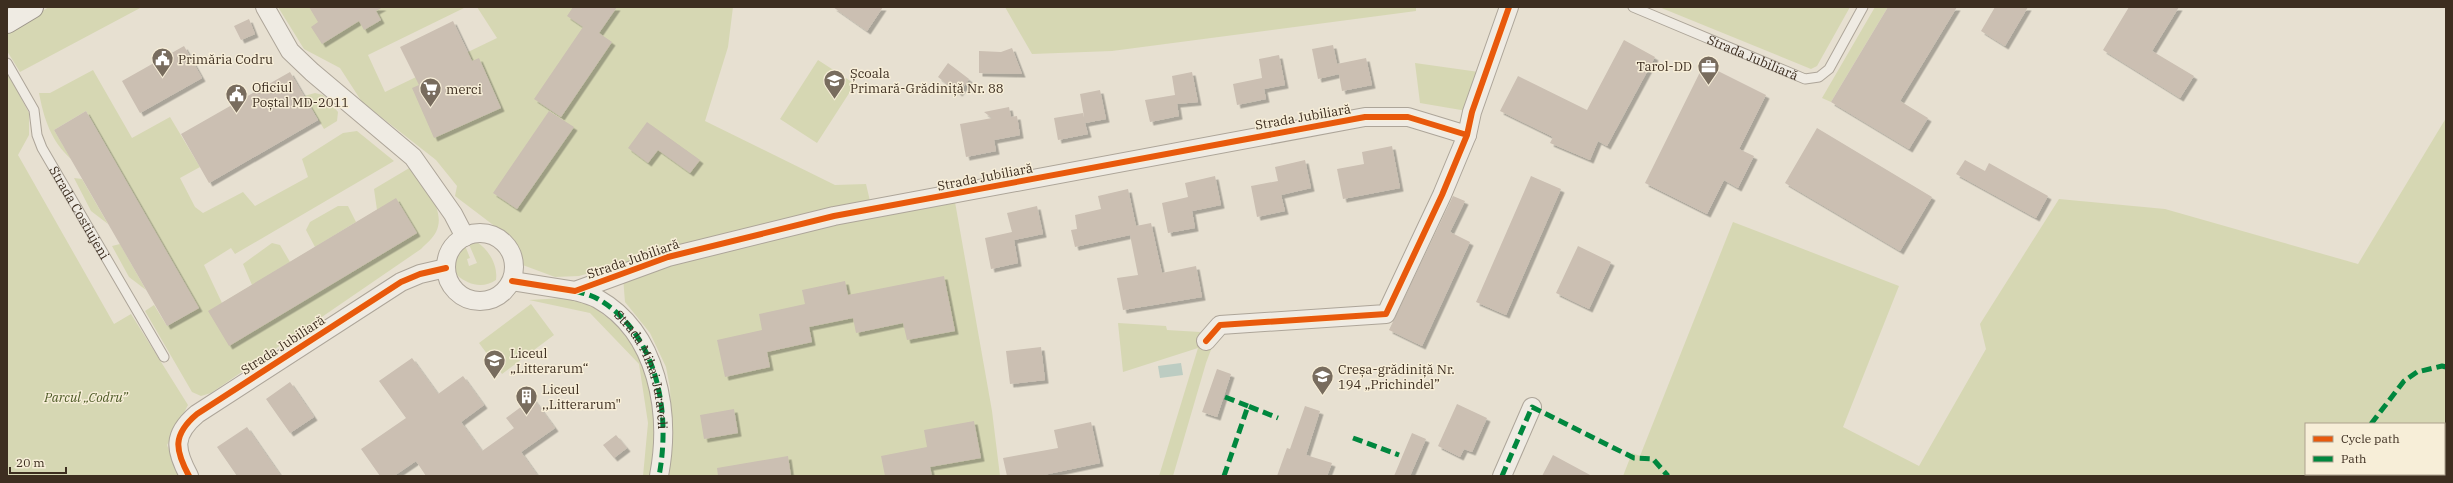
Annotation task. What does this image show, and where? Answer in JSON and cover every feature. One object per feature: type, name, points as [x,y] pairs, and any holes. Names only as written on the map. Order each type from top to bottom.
[{"type":"street","points":[[7,22],[32,7]]},
{"type":"street","points":[[265,7],[290,50],[312,72],[413,157],[453,214],[465,237]]},
{"type":"street","points":[[1206,340],[1220,326],[1386,314],[1442,195],[1467,134],[1509,7]]},
{"type":"street","name":"Strada Jubiliară","points":[[512,281],[574,291],[668,257],[834,216],[1365,117],[1408,117],[1467,134]]},
{"type":"street","points":[[486,234],[505,243],[514,261],[512,281],[505,290],[496,297],[486,301],[474,301],[463,296],[454,289],[446,268],[451,249],[465,237],[486,234]]},
{"type":"street","name":"Strada Jubiliară","points":[[190,476],[178,450],[179,435],[185,424],[197,414],[401,282],[420,274],[446,268]]},
{"type":"street","name":"Strada Mihai Juraveli","points":[[574,291],[597,298],[617,314],[633,330],[653,367],[659,388],[663,426],[659,476]]},
{"type":"street","points":[[1502,476],[1532,406]]},
{"type":"lane","name":"Strada Jubiliară","points":[[1633,7],[1805,79],[1819,77],[1829,69],[1864,7]]},
{"type":"lane","name":"Strada Costiujeni","points":[[7,63],[34,110],[37,135],[42,148],[164,357]]},
{"type":"green space","points":[[49,7],[142,7],[20,72],[7,51],[7,32]]},
{"type":"green space","points":[[278,7],[466,7],[368,55],[385,92],[497,38],[477,7],[733,7],[728,47],[705,121],[835,185],[866,184],[870,201],[667,251],[579,276],[555,277],[520,264],[509,237],[455,196],[457,186],[436,160],[362,102],[340,68],[304,49]]},
{"type":"green space","points":[[1005,7],[1416,7],[1416,11],[1112,51],[1032,54]]},
{"type":"green space","points":[[1659,7],[1850,7],[1817,66],[1811,69]]},
{"type":"green space","points":[[1875,7],[1888,7],[1831,102],[1822,98]]},
{"type":"green space","points":[[818,60],[855,84],[817,143],[780,119]]},
{"type":"green space","points":[[1415,63],[1479,72],[1467,111],[1420,103]]},
{"type":"green space","points":[[93,70],[132,138],[170,117],[200,167],[180,178],[195,207],[203,213],[243,192],[255,206],[308,177],[302,159],[343,133],[357,131],[394,161],[235,254],[231,248],[204,265],[222,303],[377,210],[374,189],[411,167],[432,198],[436,207],[439,224],[436,232],[421,249],[211,393],[201,396],[192,392],[145,311],[154,305],[167,326],[198,308],[86,111],[54,130],[71,159],[53,137],[43,112],[39,93],[50,93]]},
{"type":"green space","name":"Parcul „Codru”","points":[[7,72],[29,113],[29,135],[18,155],[114,324],[131,314],[188,405],[167,445],[179,476],[7,476]]},
{"type":"green space","points":[[315,93],[323,95],[338,112],[337,121],[324,129],[304,96]]},
{"type":"green space","points":[[2446,118],[2446,476],[1623,476],[1632,453],[1640,456],[1733,222],[1899,286],[1843,427],[1919,466],[1986,349],[1980,324],[2059,199],[2165,209],[2358,264]]},
{"type":"green space","points":[[74,178],[82,179],[108,224],[91,211]]},
{"type":"green space","points":[[955,202],[992,411],[1000,476],[669,476],[672,448],[670,388],[666,367],[650,333],[625,302],[623,277],[858,219]]},
{"type":"green space","points":[[338,206],[348,206],[356,222],[315,247],[306,230],[310,222]]},
{"type":"green space","points":[[468,242],[477,242],[492,258],[496,269],[496,280],[491,283],[476,285],[457,275],[453,266],[453,257],[456,249],[464,243],[470,258],[467,259],[469,266],[477,263]]},
{"type":"green space","points":[[272,243],[280,245],[290,262],[252,285],[243,264]]},
{"type":"green space","points":[[120,244],[146,290],[129,277],[112,246]]},
{"type":"green space","points":[[563,298],[584,300],[617,325],[644,361],[656,424],[650,476],[643,476],[648,423],[639,364],[590,313],[529,300]]},
{"type":"green space","points":[[531,304],[554,335],[502,374],[479,343]]},
{"type":"green space","points":[[1118,323],[1166,326],[1167,330],[1200,332],[1199,348],[1212,347],[1173,476],[1159,476],[1198,348],[1123,372]]},
{"type":"shaded area","points":[[1181,363],[1183,375],[1160,378],[1158,366]]},
{"type":"building","points":[[309,7],[383,7],[376,11],[381,20],[364,30],[359,21],[322,44],[311,27],[318,22]]},
{"type":"building","points":[[573,7],[617,7],[599,33],[612,42],[561,117],[534,99],[583,27],[567,16]]},
{"type":"building","points":[[833,7],[883,7],[867,31]]},
{"type":"building","points":[[1888,7],[1957,7],[1900,101],[1928,118],[1909,149],[1831,102]]},
{"type":"building","points":[[1995,7],[2028,7],[2005,46],[1981,31]]},
{"type":"building","points":[[2129,7],[2179,7],[2152,51],[2194,76],[2180,98],[2103,50]]},
{"type":"building","points":[[249,19],[255,34],[241,40],[234,26]]},
{"type":"building","points":[[453,21],[472,61],[479,58],[501,108],[434,138],[412,88],[419,85],[400,47]]},
{"type":"building","points":[[1624,40],[1655,57],[1607,146],[1598,141],[1590,160],[1550,143],[1553,137],[1500,111],[1518,76],[1587,110]]},
{"type":"building","points":[[1333,45],[1339,74],[1318,79],[1312,49]]},
{"type":"building","name":"Primăria Codru","points":[[184,46],[202,78],[140,113],[122,81]]},
{"type":"building","points":[[1012,48],[1022,74],[979,73],[979,51],[1001,52]]},
{"type":"building","points":[[1279,55],[1285,85],[1264,89],[1266,99],[1237,105],[1233,84],[1262,78],[1259,59]]},
{"type":"building","points":[[1366,58],[1372,85],[1342,91],[1337,64]]},
{"type":"building","points":[[948,63],[969,79],[959,93],[938,77]]},
{"type":"building","points":[[1704,64],[1766,95],[1739,149],[1754,156],[1738,188],[1724,180],[1707,214],[1645,183]]},
{"type":"building","points":[[290,72],[318,120],[209,183],[181,134]]},
{"type":"building","points":[[1192,72],[1198,102],[1177,104],[1179,116],[1150,122],[1145,100],[1175,95],[1172,76]]},
{"type":"building","points":[[1100,90],[1106,119],[1085,123],[1088,134],[1058,140],[1054,118],[1083,113],[1085,122],[1080,94]]},
{"type":"building","points":[[1009,107],[1011,117],[1017,116],[1020,135],[994,140],[996,151],[966,157],[960,124],[992,118],[984,112]]},
{"type":"building","points":[[86,111],[199,308],[167,326],[54,130]]},
{"type":"building","points":[[549,111],[574,127],[517,209],[493,193]]},
{"type":"building","points":[[647,122],[700,160],[690,173],[658,150],[648,163],[628,148]]},
{"type":"building","points":[[1817,128],[1932,197],[1900,251],[1785,183]]},
{"type":"building","points":[[1392,146],[1400,188],[1343,199],[1337,169],[1364,164],[1362,152]]},
{"type":"building","points":[[1305,160],[1311,188],[1281,195],[1285,211],[1257,217],[1251,186],[1278,181],[1275,167]]},
{"type":"building","points":[[1965,160],[1985,171],[1989,163],[2048,196],[2036,218],[1956,174]]},
{"type":"building","points":[[1215,176],[1221,205],[1192,211],[1195,228],[1168,233],[1162,203],[1188,197],[1185,183]]},
{"type":"building","points":[[1531,176],[1561,189],[1506,315],[1476,302]]},
{"type":"building","points":[[1128,189],[1136,226],[1151,223],[1162,273],[1196,266],[1202,297],[1123,310],[1117,278],[1138,275],[1130,235],[1075,247],[1071,230],[1077,229],[1075,215],[1101,209],[1098,196]]},
{"type":"building","points":[[1453,196],[1465,201],[1450,232],[1470,242],[1422,346],[1389,330]]},
{"type":"building","points":[[396,198],[417,233],[229,346],[208,311]]},
{"type":"building","points":[[1037,206],[1043,234],[1014,240],[1018,263],[991,269],[985,238],[1012,232],[1007,213]]},
{"type":"building","points":[[1578,246],[1611,262],[1589,309],[1556,293]]},
{"type":"building","points":[[944,276],[955,331],[907,340],[903,323],[856,333],[853,318],[809,327],[812,342],[767,352],[770,367],[725,377],[717,340],[762,330],[759,314],[805,304],[802,290],[845,281],[848,295]]},
{"type":"building","points":[[1041,347],[1045,380],[1010,384],[1006,351]]},
{"type":"building","name":"Liceul ,,Litterarum\"","points":[[412,358],[438,394],[463,376],[484,405],[461,422],[482,451],[514,428],[506,418],[533,398],[555,428],[521,452],[538,476],[426,476],[416,461],[394,476],[380,476],[361,449],[406,418],[379,381]]},
{"type":"building","points":[[1217,369],[1231,374],[1217,417],[1202,412]]},
{"type":"building","points":[[290,382],[314,417],[290,433],[266,399]]},
{"type":"building","points":[[1457,404],[1487,418],[1472,452],[1464,449],[1460,457],[1438,446]]},
{"type":"building","points":[[1305,406],[1320,411],[1306,455],[1332,463],[1327,476],[1277,476],[1287,448],[1290,449]]},
{"type":"building","points":[[734,409],[738,433],[704,439],[700,415]]},
{"type":"building","points":[[974,421],[981,458],[930,467],[932,476],[885,476],[881,456],[927,447],[924,430]]},
{"type":"building","points":[[1091,422],[1100,463],[1039,476],[1007,476],[1003,458],[1058,448],[1054,430]]},
{"type":"building","points":[[247,427],[281,476],[237,476],[217,447]]},
{"type":"building","points":[[1412,433],[1426,439],[1410,476],[1394,476]]},
{"type":"building","points":[[616,435],[627,448],[614,458],[603,445]]},
{"type":"building","points":[[1553,455],[1592,476],[1542,476]]},
{"type":"building","points":[[788,456],[791,476],[718,476],[717,468]]},
{"type":"marked path","points":[[575,291],[598,299],[618,314],[635,333],[647,354],[656,377],[661,402],[663,427],[659,476]]},
{"type":"marked path","points":[[2372,423],[2404,381],[2417,372],[2442,366],[2446,367]]},
{"type":"marked path","points":[[1225,397],[1248,406]]},
{"type":"marked path","points":[[1224,476],[1248,406],[1278,418]]},
{"type":"marked path","points":[[1502,476],[1532,407],[1634,458],[1653,459],[1668,476]]},
{"type":"marked path","points":[[1353,438],[1399,455]]},
{"type":"cycle path","points":[[1206,341],[1220,325],[1386,314],[1442,195],[1467,135],[1472,112],[1509,7]]},
{"type":"cycle path","points":[[512,281],[575,291],[668,257],[834,216],[1365,117],[1408,117],[1467,135]]},
{"type":"cycle path","points":[[189,476],[184,467],[178,443],[183,429],[197,414],[401,282],[420,274],[446,268]]},
{"type":"place","name":"Primăria Codru","points":[[162,78]]},
{"type":"place","name":"Tarol-DD","points":[[1708,86]]},
{"type":"place","name":"Școala Primară-Grădiniță Nr. 88","points":[[834,100]]},
{"type":"place","name":"merci","points":[[431,108]]},
{"type":"place","name":"Oficiul Poștal MD-2011","points":[[236,114]]},
{"type":"place","name":"Liceul „Litterarum“","points":[[494,380]]},
{"type":"place","name":"Creșa-grădiniță Nr. 194 „Prichindel”","points":[[1323,396]]},
{"type":"place","name":"Liceul ,,Litterarum\"","points":[[527,416]]}]
